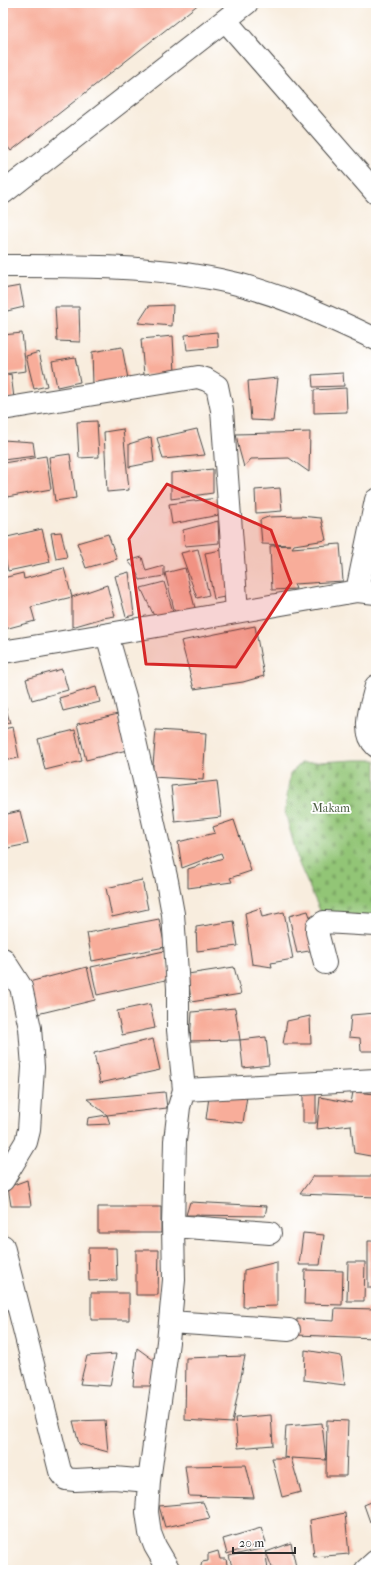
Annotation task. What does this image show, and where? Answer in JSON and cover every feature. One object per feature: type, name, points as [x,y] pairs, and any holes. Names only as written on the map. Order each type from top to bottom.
[{"type":"street","points":[[3,193],[226,21],[247,3]]},
{"type":"street","points":[[226,21],[376,193]]},
{"type":"street","points":[[3,266],[77,266],[141,270],[220,280],[258,290],[296,304],[376,339]]},
{"type":"street","points":[[3,409],[198,377],[207,380],[216,386],[222,410],[237,611]]},
{"type":"street","points":[[3,652],[107,635],[237,611],[367,592],[376,500]]},
{"type":"street","points":[[107,635],[125,697],[173,914],[178,988],[178,1030],[184,1090],[179,1107],[175,1141],[174,1280],[170,1322],[149,1481],[147,1512],[150,1532],[155,1546],[169,1570]]},
{"type":"street","points":[[376,686],[368,734],[376,746]]},
{"type":"street","points":[[325,963],[317,932],[317,927],[320,924],[324,922],[376,925]]},
{"type":"street","points":[[3,959],[21,987],[30,1028],[33,1067],[29,1130],[26,1142],[3,1180]]},
{"type":"street","points":[[184,1090],[376,1080]]},
{"type":"street","points":[[174,1226],[270,1233]]},
{"type":"street","points":[[3,1246],[60,1471],[66,1478],[75,1480],[114,1478],[149,1481]]},
{"type":"street","points":[[170,1322],[289,1330]]},
{"type":"street","points":[[366,1570],[376,1561]]},
{"type":"highlighted area","points":[[167,484],[271,530],[291,583],[236,667],[146,664],[129,539]]},
{"type":"green space","name":"Makam","points":[[376,760],[376,919],[322,915],[299,864],[285,812],[290,774],[301,763]]},
{"type":"building","points":[[3,3],[200,3],[11,151],[3,141]]},
{"type":"building","points":[[20,286],[24,307],[3,312],[3,289]]},
{"type":"building","points":[[173,305],[172,326],[138,323],[149,306]]},
{"type":"building","points":[[55,307],[79,307],[80,342],[57,341]]},
{"type":"building","points":[[217,332],[218,347],[187,350],[185,335]]},
{"type":"building","points":[[22,333],[26,371],[3,374],[3,335]]},
{"type":"building","points":[[173,336],[175,373],[144,375],[141,339]]},
{"type":"building","points":[[122,347],[128,379],[93,385],[92,352]]},
{"type":"building","points":[[39,352],[47,386],[34,389],[26,356]]},
{"type":"building","points":[[75,357],[80,382],[57,387],[52,361]]},
{"type":"building","points":[[343,373],[344,386],[313,387],[312,375]]},
{"type":"building","points":[[11,374],[14,398],[3,400],[3,376]]},
{"type":"building","points":[[278,378],[273,421],[251,420],[248,381]]},
{"type":"building","points":[[346,388],[347,412],[314,413],[314,390]]},
{"type":"building","points":[[97,421],[99,457],[79,458],[77,422]]},
{"type":"building","points":[[123,429],[129,490],[107,492],[104,432]]},
{"type":"building","points":[[197,429],[205,455],[163,459],[157,438]]},
{"type":"building","points":[[310,432],[309,472],[289,458],[251,459],[244,467],[236,434]]},
{"type":"building","points":[[151,437],[154,462],[129,467],[129,444]]},
{"type":"building","points":[[3,440],[33,442],[35,456],[3,460]]},
{"type":"building","points":[[70,454],[76,498],[55,501],[49,457]]},
{"type":"building","points":[[46,456],[51,489],[7,497],[3,463]]},
{"type":"building","points":[[213,469],[213,493],[171,499],[171,473]]},
{"type":"building","points":[[280,488],[282,511],[256,513],[255,490]]},
{"type":"building","points":[[218,498],[219,515],[172,524],[169,504]]},
{"type":"building","points":[[300,516],[321,518],[326,540],[294,545],[292,548],[340,544],[343,581],[294,584],[296,589],[272,590],[270,546],[291,545],[262,544],[260,520],[268,517]]},
{"type":"building","points":[[218,521],[219,543],[185,546],[183,530]]},
{"type":"building","points":[[42,529],[50,562],[8,571],[3,549],[3,538]]},
{"type":"building","points":[[61,532],[67,557],[56,559],[51,533]]},
{"type":"building","points":[[108,534],[117,559],[86,568],[77,543]]},
{"type":"building","points":[[198,549],[209,595],[197,598],[181,553]]},
{"type":"building","points":[[227,549],[235,595],[214,599],[205,553]]},
{"type":"building","points":[[142,557],[146,571],[164,566],[164,576],[140,580],[135,569],[128,561]]},
{"type":"building","points":[[64,568],[72,597],[31,607],[35,621],[5,629],[3,619],[3,578],[23,573],[24,579]]},
{"type":"building","points":[[185,568],[196,612],[176,617],[165,573]]},
{"type":"building","points":[[129,572],[134,615],[126,617],[115,576]]},
{"type":"building","points":[[164,582],[174,615],[155,618],[141,588]]},
{"type":"building","points":[[107,585],[115,616],[72,627],[72,597]]},
{"type":"building","points":[[255,626],[264,676],[243,682],[194,689],[181,641]]},
{"type":"building","points":[[62,669],[68,690],[32,700],[26,679]]},
{"type":"building","points":[[96,687],[100,702],[63,711],[59,698]]},
{"type":"building","points":[[3,698],[10,723],[3,724]]},
{"type":"building","points":[[118,714],[127,750],[86,760],[77,724]]},
{"type":"building","points":[[13,727],[19,758],[3,761],[3,729]]},
{"type":"building","points":[[75,730],[82,761],[45,770],[38,739]]},
{"type":"building","points":[[156,730],[206,733],[203,780],[152,777]]},
{"type":"building","points":[[217,781],[221,817],[175,822],[171,786]]},
{"type":"building","points":[[20,811],[28,844],[3,849],[3,815]]},
{"type":"building","points":[[234,820],[251,871],[230,878],[232,882],[188,888],[188,869],[223,858],[221,853],[182,868],[178,842],[215,833],[213,827]]},
{"type":"building","points":[[142,880],[148,909],[112,917],[106,888]]},
{"type":"building","points":[[260,908],[262,917],[284,912],[293,959],[271,963],[272,967],[252,964],[245,913]]},
{"type":"building","points":[[308,911],[321,949],[297,953],[289,916]]},
{"type":"building","points":[[159,919],[165,947],[92,961],[87,933]]},
{"type":"building","points":[[234,921],[238,946],[197,951],[196,927]]},
{"type":"building","points":[[164,951],[170,979],[97,995],[91,967]]},
{"type":"building","points":[[87,967],[95,1000],[33,1015],[25,983]]},
{"type":"building","points":[[234,967],[241,994],[191,1002],[188,974]]},
{"type":"building","points":[[150,1004],[155,1028],[122,1035],[117,1011]]},
{"type":"building","points":[[235,1008],[240,1040],[190,1041],[192,1012]]},
{"type":"building","points":[[376,1013],[376,1051],[361,1051],[360,1038],[349,1037],[351,1015]]},
{"type":"building","points":[[310,1016],[311,1044],[283,1044],[287,1021]]},
{"type":"building","points":[[266,1037],[269,1065],[243,1068],[240,1040]]},
{"type":"building","points":[[153,1039],[160,1070],[100,1083],[94,1053]]},
{"type":"building","points":[[303,1090],[316,1090],[316,1123],[303,1123]]},
{"type":"building","points":[[165,1092],[167,1108],[107,1115],[87,1099]]},
{"type":"building","points":[[353,1092],[376,1094],[376,1157],[354,1153],[351,1125],[317,1129],[320,1097],[351,1103]]},
{"type":"building","points":[[247,1096],[243,1123],[206,1119],[209,1097]]},
{"type":"building","points":[[107,1115],[110,1124],[87,1125],[88,1118]]},
{"type":"building","points":[[313,1176],[376,1176],[376,1197],[300,1194]]},
{"type":"building","points":[[27,1180],[31,1206],[11,1206],[8,1187]]},
{"type":"building","points":[[190,1202],[267,1206],[265,1216],[186,1215]]},
{"type":"building","points":[[98,1207],[161,1207],[161,1233],[98,1233]]},
{"type":"building","points":[[303,1233],[324,1235],[320,1265],[299,1265]]},
{"type":"building","points":[[368,1241],[376,1241],[376,1288],[368,1288]]},
{"type":"building","points":[[88,1248],[116,1248],[117,1280],[89,1281]]},
{"type":"building","points":[[136,1250],[159,1250],[158,1295],[136,1295]]},
{"type":"building","points":[[277,1262],[277,1306],[243,1307],[244,1270]]},
{"type":"building","points":[[348,1262],[365,1262],[364,1301],[347,1301]]},
{"type":"building","points":[[305,1270],[343,1271],[342,1305],[304,1304]]},
{"type":"building","points":[[91,1293],[129,1293],[129,1320],[91,1320]]},
{"type":"building","points":[[335,1308],[376,1309],[375,1338],[296,1335],[297,1319],[334,1321]]},
{"type":"building","points":[[137,1348],[155,1361],[153,1386],[133,1386]]},
{"type":"building","points":[[305,1350],[341,1356],[345,1385],[304,1380]]},
{"type":"building","points":[[116,1354],[110,1386],[80,1384],[87,1356]]},
{"type":"building","points":[[245,1356],[232,1423],[185,1420],[186,1358]]},
{"type":"building","points":[[271,1415],[273,1445],[238,1448],[235,1418]]},
{"type":"building","points":[[105,1420],[108,1452],[79,1444],[73,1421]]},
{"type":"building","points":[[327,1420],[348,1421],[346,1476],[326,1476]]},
{"type":"building","points":[[322,1423],[326,1460],[291,1458],[301,1492],[282,1497],[272,1458],[289,1458],[284,1457],[286,1426]]},
{"type":"building","points":[[246,1465],[254,1498],[189,1496],[185,1466]]},
{"type":"building","points":[[376,1500],[376,1519],[370,1522],[364,1505]]},
{"type":"building","points":[[203,1502],[210,1518],[165,1527],[159,1506]]},
{"type":"building","points":[[345,1513],[349,1554],[314,1557],[310,1520]]},
{"type":"building","points":[[261,1528],[266,1542],[227,1554],[223,1539]]},
{"type":"building","points":[[291,1543],[296,1567],[285,1570],[273,1570],[266,1552]]},
{"type":"building","points":[[265,1548],[268,1570],[233,1570],[229,1556]]},
{"type":"building","points":[[218,1551],[220,1559],[226,1559],[228,1570],[200,1570],[202,1562],[208,1561],[208,1554]]}]
